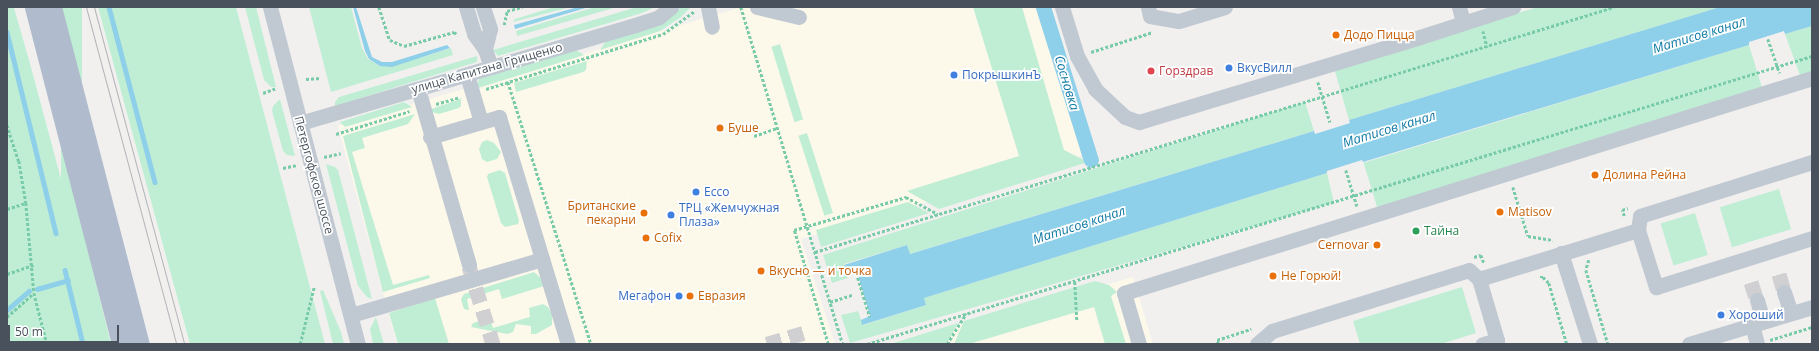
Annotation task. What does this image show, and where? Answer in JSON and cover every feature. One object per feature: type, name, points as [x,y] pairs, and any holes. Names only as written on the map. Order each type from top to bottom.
[{"type":"main road","points":[[34,7],[121,344]]},
{"type":"main road","points":[[52,7],[140,344]]},
{"type":"street","name":"Петергофское шоссе","points":[[270,7],[358,344]]},
{"type":"street","points":[[466,7],[474,34],[485,49],[491,67]]},
{"type":"street","points":[[483,7],[490,29],[485,49]]},
{"type":"street","name":"улица Капитана Грищенко","points":[[300,123],[659,17],[671,7]]},
{"type":"street","points":[[708,7],[712,27]]},
{"type":"street","points":[[757,7],[799,17]]},
{"type":"street","points":[[1062,7],[1077,56],[1095,89],[1125,117],[1139,122],[1420,37],[1495,10],[1513,7]]},
{"type":"street","points":[[1148,7],[1150,16],[1179,21],[1225,7]]},
{"type":"street","points":[[1459,7],[1463,22]]},
{"type":"street","points":[[466,75],[481,122]]},
{"type":"street","points":[[1139,344],[1124,293],[1812,78]]},
{"type":"street","points":[[418,89],[430,137],[469,265]]},
{"type":"street","points":[[430,137],[499,117],[568,344]]},
{"type":"street","points":[[1812,162],[1640,216],[1638,230],[1656,286],[1812,238]]},
{"type":"street","points":[[1479,279],[1556,249],[1638,230]]},
{"type":"street","points":[[1556,249],[1590,344]]},
{"type":"street","points":[[350,315],[542,259]]},
{"type":"street","points":[[1257,344],[1272,331],[1469,270],[1479,279],[1497,340],[1483,344]]},
{"type":"street","points":[[1784,292],[1791,313]]},
{"type":"street","points":[[1757,300],[1757,344]]},
{"type":"street","points":[[1689,344],[1812,307]]},
{"type":"path","points":[[379,7],[390,40],[404,46],[454,32],[463,38]]},
{"type":"path","points":[[505,22],[507,12],[522,7]]},
{"type":"path","points":[[336,134],[663,34],[679,23],[697,7]]},
{"type":"path","points":[[741,7],[843,344]]},
{"type":"path","points":[[815,252],[1614,7]]},
{"type":"path","points":[[1077,56],[1133,39]]},
{"type":"path","points":[[1768,39],[1778,67]]},
{"type":"path","points":[[867,344],[1354,197],[1812,56]]},
{"type":"path","points":[[306,79],[321,78]]},
{"type":"path","points":[[508,82],[591,344]]},
{"type":"path","points":[[263,93],[278,88]]},
{"type":"path","points":[[1322,96],[1330,122]]},
{"type":"path","points":[[7,125],[19,161],[26,203],[33,265],[34,293],[48,344]]},
{"type":"path","points":[[754,136],[777,128]]},
{"type":"path","points":[[324,157],[341,153]]},
{"type":"path","points":[[283,168],[297,165]]},
{"type":"path","points":[[1346,170],[1354,197]]},
{"type":"path","points":[[1508,173],[1528,236],[1559,241],[1556,249]]},
{"type":"path","points":[[828,344],[794,230],[906,198],[939,214]]},
{"type":"path","points":[[7,209],[26,203]]},
{"type":"path","points":[[1626,220],[1622,210],[1630,208]]},
{"type":"path","points":[[1474,257],[1481,255],[1484,265],[1492,263]]},
{"type":"path","points":[[7,274],[33,265]]},
{"type":"path","points":[[855,268],[870,317]]},
{"type":"path","points":[[1538,277],[1542,277],[1549,283],[1567,344]]},
{"type":"path","points":[[1075,282],[1077,320]]},
{"type":"path","points":[[300,344],[314,287]]},
{"type":"path","points":[[7,317],[34,293]]},
{"type":"path","points":[[830,302],[852,295]]},
{"type":"path","points":[[947,344],[966,313]]},
{"type":"path","points":[[1757,344],[1812,327]]},
{"type":"path","points":[[1218,344],[1217,340],[1255,328]]},
{"type":"shaded area","points":[[742,7],[1044,7],[1084,155],[801,239],[835,344],[397,344],[338,126]]},
{"type":"shaded area","points":[[1133,277],[1153,344],[886,344]]},
{"type":"green space","points":[[7,7],[14,8],[29,60],[64,190],[61,205],[74,194],[111,344],[7,344]]},
{"type":"green space","points":[[61,7],[82,7],[82,344],[61,344]]},
{"type":"green space","points":[[98,7],[236,7],[325,344],[190,344]]},
{"type":"green space","points":[[245,7],[256,7],[276,87],[271,87],[264,80]]},
{"type":"green space","points":[[309,7],[351,7],[362,48],[368,59],[380,66],[423,57],[451,48],[453,55],[331,92]]},
{"type":"green space","points":[[554,7],[571,7],[513,22],[515,19]]},
{"type":"green space","points":[[595,7],[617,7],[517,36],[516,31]]},
{"type":"green space","points":[[637,7],[655,7],[642,13],[498,56],[493,50]]},
{"type":"green space","points":[[681,7],[691,7],[681,17],[660,31],[600,50],[606,41],[677,11]]},
{"type":"green space","points":[[973,7],[1022,7],[1064,150],[1088,162],[939,209],[907,191],[1019,156]]},
{"type":"green space","points":[[1538,7],[1720,7],[1349,120],[1334,68]]},
{"type":"green space","points":[[1812,26],[1812,78],[1802,81],[1785,34]]},
{"type":"green space","points":[[780,44],[803,120],[794,122],[771,47]]},
{"type":"green space","points":[[1749,45],[1764,93],[1378,211],[1364,163]]},
{"type":"green space","points":[[576,50],[584,55],[475,89],[479,79]]},
{"type":"green space","points":[[477,56],[477,62],[335,106],[335,102],[339,97]]},
{"type":"green space","points":[[587,61],[586,70],[583,72],[516,92],[514,83]]},
{"type":"green space","points":[[280,99],[295,156],[287,155],[283,151],[272,111],[273,106]]},
{"type":"green space","points":[[461,99],[461,106],[459,108],[439,114],[432,112],[431,109]]},
{"type":"green space","points":[[404,102],[412,107],[345,127],[340,122]]},
{"type":"green space","points":[[1305,102],[1314,131],[909,254],[907,245],[844,264],[848,278],[832,283],[823,255]]},
{"type":"green space","points":[[415,114],[408,124],[362,138],[365,148],[352,152],[393,285],[429,275],[430,278],[383,292],[343,136]]},
{"type":"green space","points":[[807,133],[833,213],[824,216],[798,136]]},
{"type":"green space","points":[[487,140],[494,143],[501,152],[497,159],[487,162],[482,159],[479,149],[482,142]]},
{"type":"green space","points":[[326,164],[335,167],[338,170],[372,299],[367,297],[358,286]]},
{"type":"green space","points":[[500,170],[505,173],[519,221],[518,224],[505,227],[501,223],[487,177],[488,174]]},
{"type":"green space","points":[[1327,173],[1334,203],[850,343],[841,315],[858,311],[863,325],[926,305],[924,298]]},
{"type":"green space","points":[[1779,189],[1791,229],[1732,247],[1720,207]]},
{"type":"green space","points":[[908,202],[929,213],[821,247],[816,230]]},
{"type":"green space","points":[[1695,213],[1708,255],[1673,266],[1661,224]]},
{"type":"green space","points":[[534,272],[541,278],[544,286],[502,299],[499,289],[467,299],[469,310],[464,309],[461,299],[464,294]]},
{"type":"green space","points":[[1095,281],[1109,285],[1117,292],[1111,296],[1126,344],[1105,344],[1094,307],[969,344],[954,344],[964,321]]},
{"type":"green space","points":[[1462,287],[1476,333],[1441,344],[1360,344],[1353,321]]},
{"type":"green space","points":[[323,290],[341,332],[344,344],[333,344],[320,291]]},
{"type":"green space","points":[[435,298],[449,344],[398,344],[389,313]]},
{"type":"green space","points":[[543,304],[548,307],[552,314],[552,325],[536,334],[531,334],[531,326],[516,324],[513,332],[507,334],[471,327],[473,323],[490,318],[493,328],[530,317],[529,308]]},
{"type":"green space","points":[[376,317],[384,344],[373,344],[370,329]]},
{"type":"green space","points":[[958,323],[948,342],[942,344],[890,344]]},
{"type":"water","points":[[353,7],[356,7],[372,57],[382,62],[392,62],[447,45],[450,48],[392,67],[380,66],[369,59],[365,51]]},
{"type":"water","points":[[578,7],[589,7],[515,29],[514,25]]},
{"type":"water","name":"Матисов канал","points":[[1720,7],[1812,7],[1812,26],[1785,34],[1784,31],[1749,42],[1749,45],[1363,162],[1362,160],[1327,171],[1327,173],[924,298],[926,305],[862,325],[861,320],[870,316],[856,269],[846,271],[844,265],[907,245],[910,254],[1314,131],[1315,134],[1350,123],[1349,120]]},
{"type":"waterway","points":[[109,7],[155,182]]},
{"type":"waterway","name":"Сосновка","points":[[1043,7],[1091,160]]},
{"type":"waterway","points":[[7,32],[56,233]]},
{"type":"waterway","points":[[65,270],[83,344]]},
{"type":"waterway","points":[[37,289],[68,280]]},
{"type":"waterway","points":[[7,310],[29,291]]},
{"type":"tunnel","points":[[469,266],[493,344]]},
{"type":"tunnel","points":[[1779,274],[1784,292]]},
{"type":"tunnel","points":[[1751,282],[1757,300]]},
{"type":"tunnel","points":[[767,344],[803,333]]},
{"type":"tram line","points":[[86,7],[176,344]]},
{"type":"tram line","points":[[94,7],[184,344]]},
{"type":"place","name":"Додо Пицца","points":[[1336,35]]},
{"type":"place","name":"ВкусВилл","points":[[1229,68]]},
{"type":"place","name":"Горздрав","points":[[1151,71]]},
{"type":"place","name":"ПокрышкинЪ","points":[[954,75]]},
{"type":"place","name":"Буше","points":[[720,128]]},
{"type":"place","name":"Долина Рейна","points":[[1595,175]]},
{"type":"place","name":"Ecco","points":[[696,192]]},
{"type":"place","name":"Matisov","points":[[1500,212]]},
{"type":"place","name":"Британские пекарни","points":[[644,213]]},
{"type":"place","name":"ТРЦ «Жемчужная Плаза»","points":[[671,215]]},
{"type":"place","name":"Тайна","points":[[1416,231]]},
{"type":"place","name":"Cofix","points":[[646,238]]},
{"type":"place","name":"Cernovar","points":[[1377,245]]},
{"type":"place","name":"Вкусно — и точка","points":[[761,271]]},
{"type":"place","name":"Не Горюй!","points":[[1273,276]]},
{"type":"place","name":"Мегафон","points":[[679,296]]},
{"type":"place","name":"Евразия","points":[[690,296]]},
{"type":"place","name":"Хороший","points":[[1721,315]]}]
